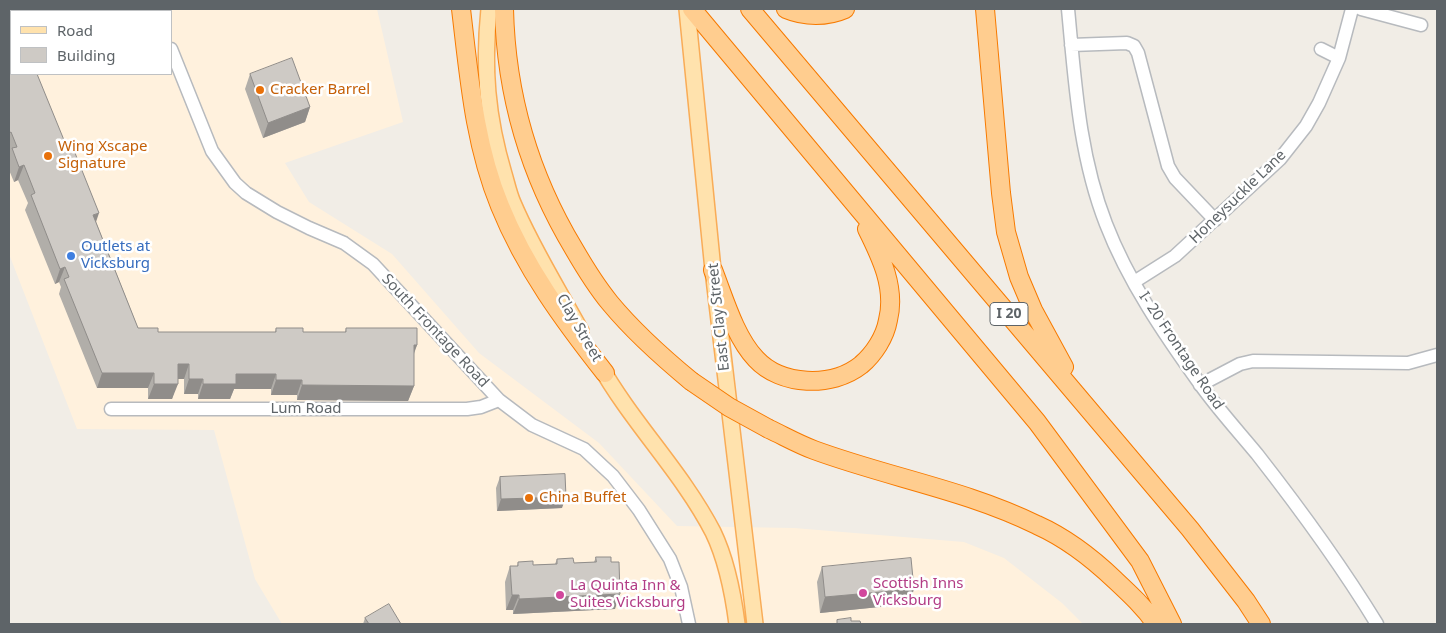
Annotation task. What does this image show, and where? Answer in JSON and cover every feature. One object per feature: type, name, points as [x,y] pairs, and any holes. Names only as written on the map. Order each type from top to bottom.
[{"type":"highway","points":[[461,9],[475,116],[484,156],[500,205],[538,283],[604,374]]},
{"type":"highway","points":[[504,9],[504,34],[509,77],[518,118],[543,192],[561,229],[588,274],[610,303],[663,358],[691,381],[729,407],[769,429],[813,449],[960,494],[1008,511],[1039,525],[1068,542],[1100,566],[1145,609],[1156,624]]},
{"type":"highway","points":[[692,9],[1037,422],[1140,561],[1172,624]]},
{"type":"highway","name":"I 20","points":[[750,9],[1190,529],[1246,601],[1261,624]]},
{"type":"highway","points":[[786,9],[801,14],[825,15],[846,9]]},
{"type":"highway","points":[[985,9],[1006,232],[1033,310],[1085,404]]},
{"type":"highway","points":[[713,270],[746,347],[765,367],[783,376],[798,380],[815,381],[832,378],[848,372],[861,365],[882,338],[889,320],[891,299],[887,275],[878,250],[852,200]]},
{"type":"main road","name":"Clay Street","points":[[489,9],[486,35],[486,75],[490,113],[498,152],[513,202],[549,275],[604,374],[675,472],[713,532],[729,575],[737,624]]},
{"type":"main road","name":"East Clay Street","points":[[687,9],[713,270],[755,624]]},
{"type":"street","name":"I- 20 Frontage Road","points":[[1068,9],[1080,126],[1087,161],[1106,224],[1119,256],[1157,323],[1200,385],[1322,540],[1377,624]]},
{"type":"street","name":"Honeysuckle Lane","points":[[1134,282],[1175,256],[1280,160],[1306,126],[1319,104],[1339,58],[1352,9]]},
{"type":"street","points":[[1360,9],[1421,25]]},
{"type":"street","points":[[1071,45],[1127,44],[1134,46],[1138,54],[1168,166],[1175,178],[1215,220]]},
{"type":"street","points":[[1321,49],[1339,58]]},
{"type":"street","name":"South Frontage Road","points":[[172,51],[212,151],[235,182],[246,193],[309,228],[344,243],[373,264],[499,400],[532,425],[584,449],[613,476],[639,510],[670,559],[681,587],[689,624]]},
{"type":"street","points":[[1200,385],[1240,364],[1253,361],[1408,363],[1437,355]]},
{"type":"street","name":"Lum Road","points":[[112,409],[467,409],[481,407],[499,400]]},
{"type":"shaded area","points":[[377,9],[403,122],[285,163],[309,202],[392,254],[479,353],[599,443],[677,526],[794,528],[964,542],[1004,558],[1062,603],[1083,624],[282,624],[255,579],[214,430],[77,429],[9,254],[9,69],[10,75],[172,75],[172,10],[20,10]]},
{"type":"building","points":[[292,58],[310,107],[268,123],[250,74]]},
{"type":"building","name":"Outlets at Vicksburg","points":[[9,68],[10,75],[37,75],[66,145],[71,143],[99,213],[93,215],[138,328],[158,328],[158,332],[276,332],[276,328],[303,328],[303,332],[346,332],[346,328],[417,328],[417,345],[414,345],[414,386],[302,385],[302,380],[276,380],[276,374],[236,374],[236,384],[203,384],[203,379],[189,379],[189,364],[178,364],[178,384],[154,384],[154,373],[102,373],[64,279],[69,277],[65,267],[60,269],[31,195],[35,193],[24,165],[19,167],[12,148],[17,147],[11,132],[9,133]]},
{"type":"building","points":[[565,474],[566,497],[501,499],[500,477]]},
{"type":"building","points":[[596,557],[611,557],[611,562],[619,562],[620,594],[519,599],[519,595],[512,595],[510,566],[518,566],[518,562],[533,561],[533,565],[557,564],[557,559],[573,558],[574,563],[596,562]]},
{"type":"building","points":[[911,558],[914,589],[825,597],[822,567]]},
{"type":"building","points":[[389,604],[401,624],[369,624],[365,618]]},
{"type":"building","points":[[851,618],[851,621],[860,621],[861,624],[837,624],[837,620]]},
{"type":"place","name":"Cracker Barrel","points":[[260,90]]},
{"type":"place","name":"Wing Xscape Signature","points":[[48,156]]},
{"type":"place","name":"Outlets at Vicksburg","points":[[71,256]]},
{"type":"place","name":"China Buffet","points":[[529,498]]},
{"type":"place","name":"Scottish Inns Vicksburg","points":[[863,593]]},
{"type":"place","name":"La Quinta Inn & Suites Vicksburg","points":[[560,595]]}]
